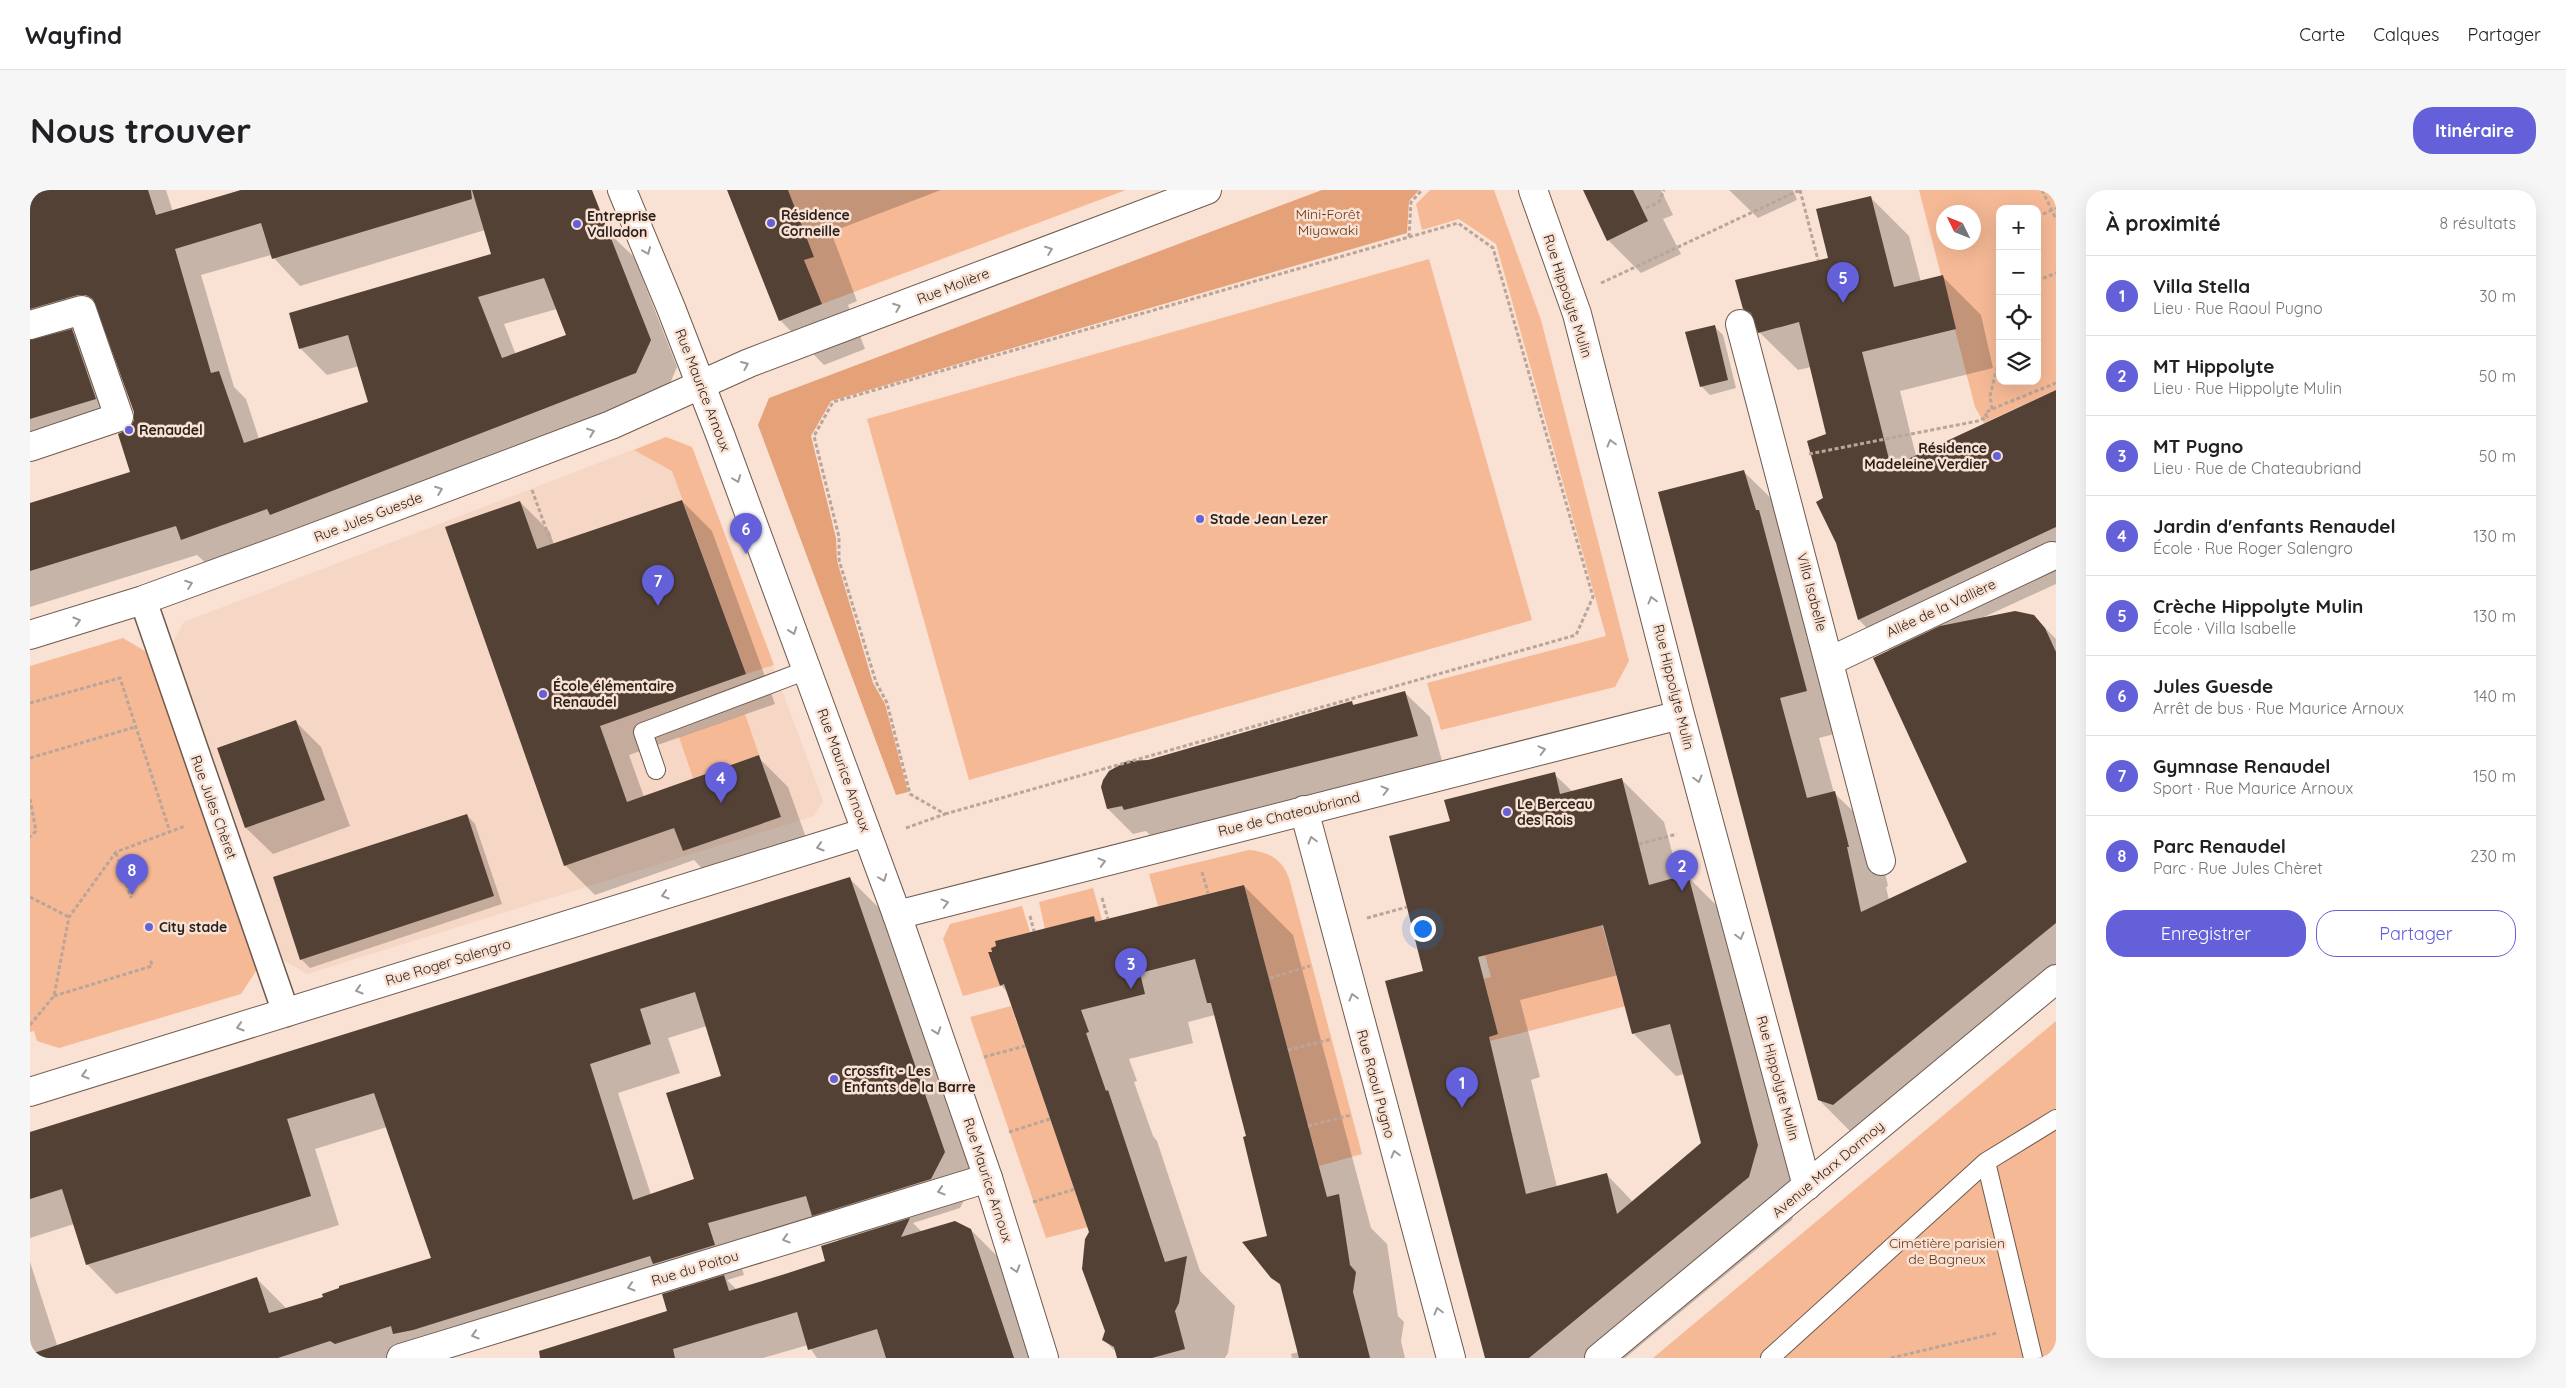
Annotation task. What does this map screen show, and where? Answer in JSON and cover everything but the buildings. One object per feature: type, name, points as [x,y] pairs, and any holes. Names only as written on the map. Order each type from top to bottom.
[{"type":"street","name":"Rue Maurice Arnoux","points":[[622,190],[700,384],[897,915],[988,1178],[1044,1358]]},
{"type":"street","name":"Rue Molière","points":[[700,384],[750,363],[1207,190]]},
{"type":"street","name":"Rue Hippolyte Mulin","points":[[1533,190],[1577,314],[1680,715],[1807,1186]]},
{"type":"street","points":[[30,325],[82,310],[120,417],[30,446]]},
{"type":"street","name":"Villa Isabelle","points":[[1740,324],[1881,861]]},
{"type":"street","name":"Rue Jules Guesde","points":[[30,635],[143,600],[611,424],[700,384]]},
{"type":"street","name":"Allée de la Vallière","points":[[1830,661],[2055,558]]},
{"type":"street","name":"Rue Jules Chèret","points":[[143,600],[286,1013]]},
{"type":"street","name":"Rue de Chateaubriand","points":[[897,915],[1680,715]]},
{"type":"street","name":"Rue Raoul Pugno","points":[[1304,810],[1451,1358]]},
{"type":"street","name":"Rue Roger Salengro","points":[[30,1092],[866,832]]},
{"type":"street","name":"Avenue Marx Dormoy","points":[[1599,1358],[2056,979]]},
{"type":"street","name":"Rue du Poitou","points":[[402,1358],[988,1178]]},
{"type":"lane","points":[[656,770],[643,732],[807,670]]},
{"type":"lane","points":[[1770,1358],[1986,1162],[2056,1119]]},
{"type":"lane","points":[[1986,1162],[2033,1358]]},
{"type":"path","points":[[1409,237],[1411,202],[1422,190]]},
{"type":"path","points":[[1646,208],[1659,202],[1664,190]]},
{"type":"path","points":[[1601,283],[1800,190],[1818,260]]},
{"type":"path","points":[[2042,190],[2054,209],[2056,219]]},
{"type":"path","points":[[2041,215],[2054,209]]},
{"type":"path","points":[[906,828],[945,814],[1576,635],[1594,597],[1493,248],[1458,223],[833,402],[814,436],[838,537],[839,560],[876,682],[888,703],[910,794],[945,814]]},
{"type":"path","points":[[2041,279],[2056,273]]},
{"type":"path","points":[[1992,409],[1990,396],[1996,371]]},
{"type":"path","points":[[1989,421],[1986,413],[1992,409],[2056,383]]},
{"type":"path","points":[[1777,460],[1978,421],[1987,416]]},
{"type":"path","points":[[532,489],[552,545]]},
{"type":"path","points":[[30,704],[120,678],[170,832]]},
{"type":"path","points":[[30,758],[135,727]]},
{"type":"path","points":[[30,799],[36,832],[30,837]]},
{"type":"path","points":[[30,1026],[54,996],[70,918],[116,852],[216,814]]},
{"type":"path","points":[[1639,844],[1682,832]]},
{"type":"path","points":[[116,852],[131,898]]},
{"type":"path","points":[[1202,870],[1208,893]]},
{"type":"path","points":[[30,897],[70,918]]},
{"type":"path","points":[[1363,920],[1407,907]]},
{"type":"path","points":[[54,996],[152,966],[150,958]]},
{"type":"path","points":[[1270,978],[1312,966]]},
{"type":"path","points":[[1288,1050],[1332,1039]]},
{"type":"path","points":[[984,1057],[1025,1046]]},
{"type":"path","points":[[1308,1126],[1352,1115]]},
{"type":"path","points":[[1009,1132],[1050,1119]]},
{"type":"path","points":[[1033,1202],[1075,1189]]},
{"type":"path","points":[[1892,1358],[2026,1326]]},
{"type":"shaded area","points":[[666,437],[692,447],[823,801],[814,816],[307,974],[282,959],[171,645],[184,622]]},
{"type":"green space","points":[[788,190],[1126,190],[822,304],[804,260],[813,257]]},
{"type":"green space","name":"Mini-Forêt Miyawaki","points":[[1322,190],[1419,190],[1409,201],[1407,233],[831,401],[811,436],[836,538],[837,561],[873,683],[885,704],[908,792],[896,795],[758,425],[769,398]]},
{"type":"green space","points":[[1430,190],[1494,190],[1541,320],[1629,661],[1615,687],[1441,730],[1427,683],[1606,636],[1496,244],[1459,219],[1422,230],[1416,204]]},
{"type":"green space","points":[[1919,190],[2056,190],[2056,390],[1984,423],[1975,407]]},
{"type":"green space","name":"Stade Jean Lezer","points":[[1429,259],[1532,620],[969,780],[867,419]]},
{"type":"green space","points":[[666,437],[692,447],[774,665],[746,674],[672,471],[634,450]]},
{"type":"green space","points":[[123,638],[148,653],[258,968],[241,994],[59,1048],[37,1041],[34,1031],[30,1032],[30,666]]},
{"type":"green space","points":[[745,714],[759,755],[693,778],[679,737]]},
{"type":"green space","points":[[1249,850],[1263,852],[1274,857],[1282,865],[1289,878],[1362,1154],[1319,1166],[1244,885],[1158,906],[1149,874]]},
{"type":"green space","points":[[1093,888],[1102,920],[1096,922],[1094,916],[1045,929],[1039,902]]},
{"type":"green space","points":[[1022,906],[1030,932],[995,941],[996,946],[991,948],[992,952],[988,953],[1000,986],[963,996],[943,939],[950,924]]},
{"type":"green space","points":[[1602,925],[1623,1001],[1634,1004],[1490,1041],[1489,1037],[1498,1034],[1484,979],[1491,977],[1485,955]]},
{"type":"green space","points":[[1011,1006],[1088,1227],[1046,1238],[970,1017]]},
{"type":"green space","name":"Cimetière parisien de Bagneux","points":[[2056,1021],[2056,1358],[1653,1358]]},
{"type":"place","name":"Résidence Corneille","points":[[771,223]]},
{"type":"place","name":"Entreprise Valladon","points":[[577,224]]},
{"type":"place","name":"Crèche Hippolyte Mulin","points":[[1843,303]]},
{"type":"place","name":"Renaudel","points":[[129,430]]},
{"type":"place","name":"Résidence Madeleine Verdier","points":[[1997,456]]},
{"type":"place","name":"Stade Jean Lezer","points":[[1200,519]]},
{"type":"place","name":"Jules Guesde","points":[[746,554]]},
{"type":"place","name":"Gymnase Renaudel","points":[[658,606]]},
{"type":"place","name":"École élémentaire Renaudel","points":[[543,694]]},
{"type":"place","name":"Jardin d'enfants Renaudel","points":[[721,803]]},
{"type":"place","name":"Le Berceau des Rois","points":[[1507,812]]},
{"type":"place","name":"MT Hippolyte","points":[[1682,891]]},
{"type":"place","name":"Parc Renaudel","points":[[132,895]]},
{"type":"place","name":"City stade","points":[[149,927]]},
{"type":"place","name":"MT Pugno","points":[[1131,989]]},
{"type":"place","name":"crossfit - Les Enfants de la Barre","points":[[834,1079]]},
{"type":"place","name":"Villa Stella","points":[[1462,1108]]}]
